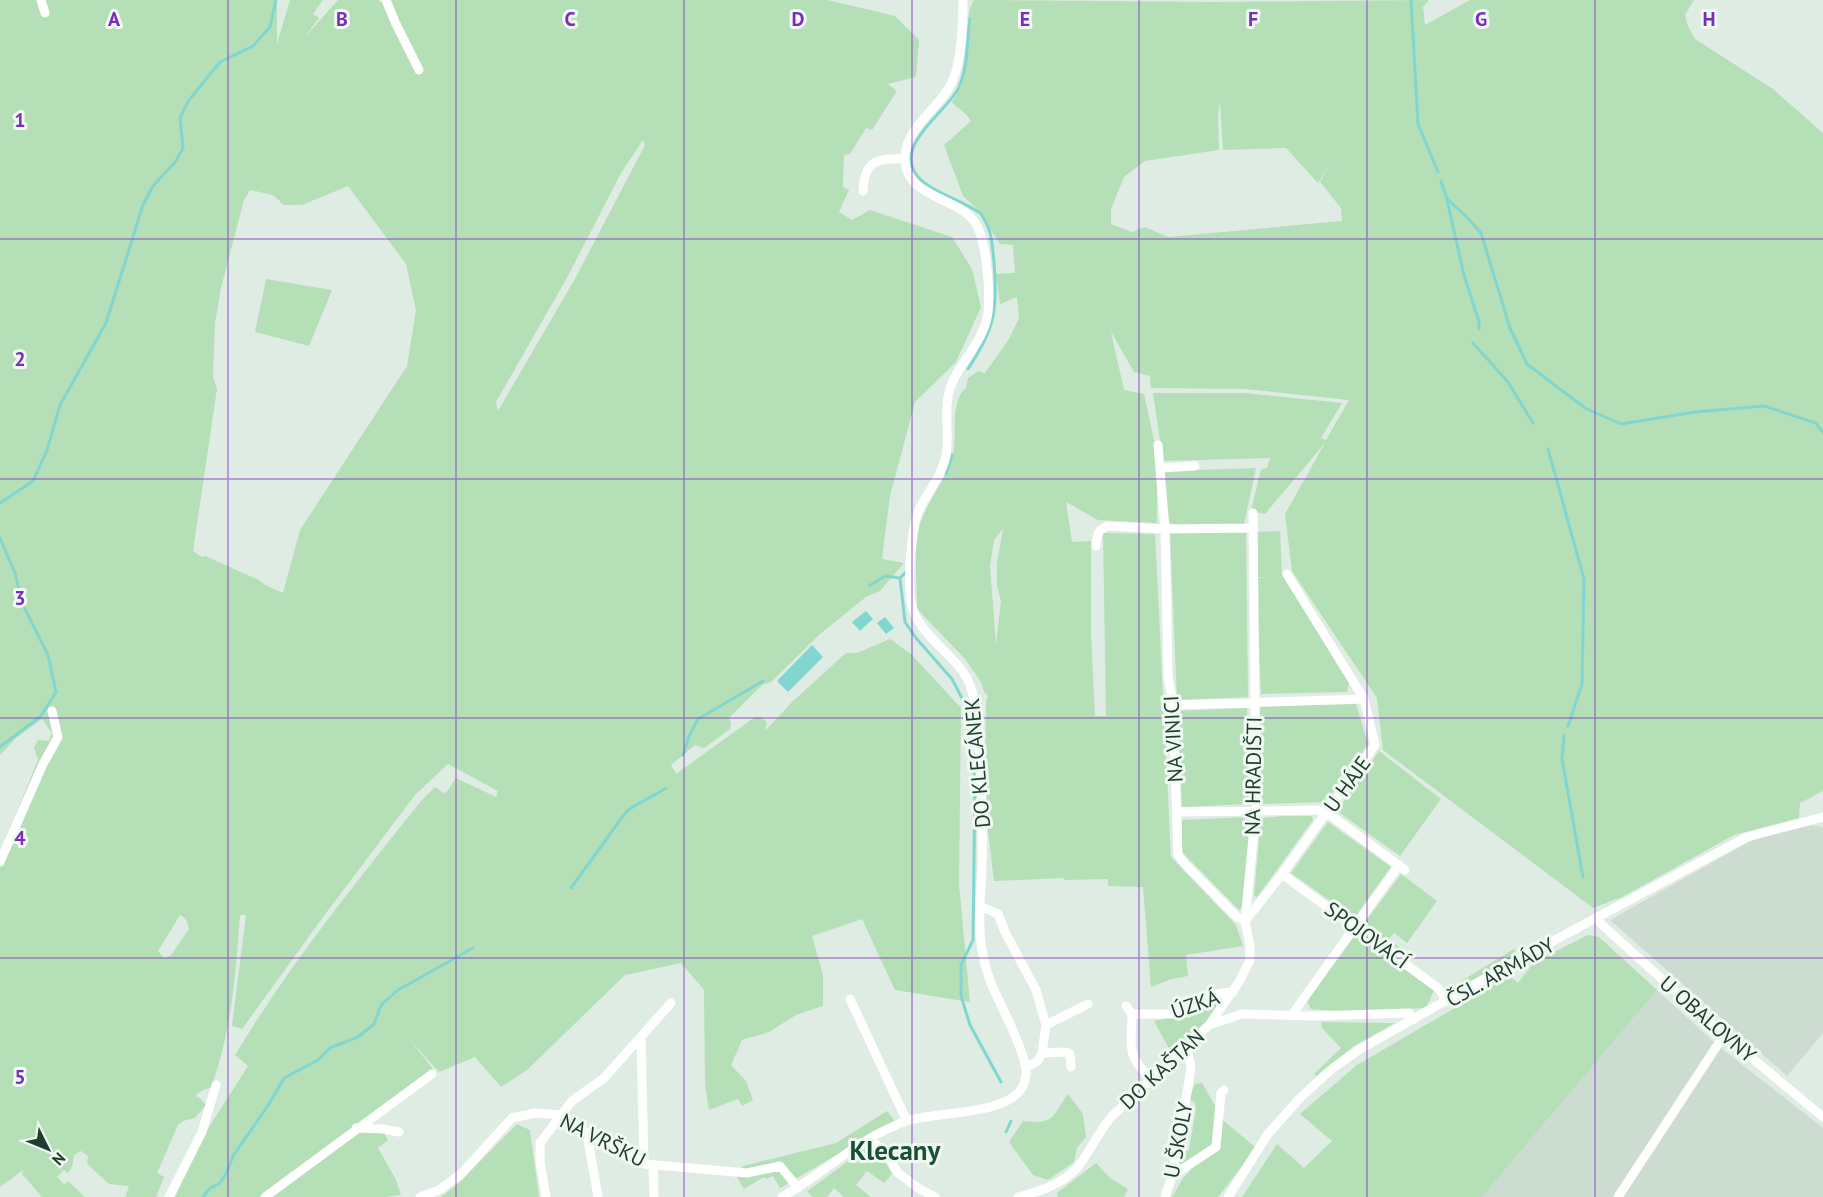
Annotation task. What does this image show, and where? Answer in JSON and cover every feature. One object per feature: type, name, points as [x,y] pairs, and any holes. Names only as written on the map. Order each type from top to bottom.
[{"type":"street","points":[[41,0],[45,13]]},
{"type":"street","points":[[386,0],[394,22],[419,70]]},
{"type":"street","points":[[863,191],[863,178],[870,165],[877,160],[905,159],[913,135],[950,87],[956,73],[963,0]]},
{"type":"street","name":"DO KLECÁNEK","points":[[905,159],[907,171],[916,186],[962,209],[978,226],[984,246],[989,293],[987,322],[980,339],[958,372],[949,391],[946,416],[946,454],[943,466],[919,510],[913,527],[911,597],[915,616],[969,682],[976,708],[983,802],[979,938],[982,959],[1026,1067]]},
{"type":"street","name":"NA VINICI","points":[[1158,446],[1165,529],[1168,676],[1173,705],[1178,855],[1230,909],[1245,921]]},
{"type":"street","points":[[1161,468],[1195,466]]},
{"type":"street","name":"NA HRADIŠTI","points":[[1209,1025],[1233,992],[1250,960],[1245,921],[1256,810],[1253,513]]},
{"type":"street","points":[[1096,546],[1100,529],[1108,526],[1165,529],[1252,528]]},
{"type":"street","name":"U HÁJE","points":[[1245,921],[1282,874],[1375,745],[1364,699],[1287,574]]},
{"type":"street","points":[[1173,705],[1364,699]]},
{"type":"street","points":[[0,862],[43,764],[58,737],[51,711]]},
{"type":"street","points":[[1177,812],[1318,810],[1326,812],[1402,868],[1355,926],[1291,1016]]},
{"type":"street","name":"ČSL. ARMÁDY","points":[[1227,1197],[1268,1134],[1300,1098],[1351,1055],[1747,837],[1823,817]]},
{"type":"street","name":"SPOJOVACÍ","points":[[1282,874],[1438,988],[1447,1001]]},
{"type":"street","points":[[782,1197],[799,1192],[871,1139],[907,1121],[999,1105],[1009,1101],[1024,1085],[1026,1067],[1038,1061],[1042,1053],[1046,1025],[1036,990],[998,914],[980,906]]},
{"type":"street","name":"U OBALOVNY","points":[[1597,918],[1724,1035],[1823,1117]]},
{"type":"street","name":"ÚZKÁ","points":[[1151,1078],[1132,1058],[1129,1010],[1173,1014],[1220,993],[1233,992]]},
{"type":"street","points":[[850,999],[907,1121]]},
{"type":"street","points":[[546,1197],[540,1161],[540,1143],[572,1101],[604,1078],[671,1003]]},
{"type":"street","points":[[1046,1025],[1088,1004]]},
{"type":"street","name":"DO KAŠTAN","points":[[1043,1194],[1077,1167],[1111,1117],[1209,1025],[1242,1014],[1291,1016],[1409,1013],[1413,1020]]},
{"type":"street","points":[[1618,1197],[1724,1035]]},
{"type":"street","points":[[641,1037],[649,1165],[654,1197]]},
{"type":"street","name":"U ŠKOLY","points":[[1165,1197],[1172,1176],[1191,1066],[1186,1047]]},
{"type":"street","points":[[1042,1053],[1065,1052],[1070,1054],[1071,1067]]},
{"type":"street","points":[[265,1197],[432,1074]]},
{"type":"street","points":[[169,1197],[202,1132],[216,1086]]},
{"type":"street","points":[[1172,1176],[1216,1147],[1221,1094],[1224,1090]]},
{"type":"street","name":"NA VRŠKU","points":[[420,1197],[439,1190],[461,1174],[512,1118],[535,1113],[561,1115],[578,1125],[587,1134],[649,1165],[747,1173],[780,1166],[799,1192]]},
{"type":"street","points":[[356,1128],[399,1132]]},
{"type":"street","points":[[587,1134],[598,1197]]},
{"type":"street","points":[[871,1139],[891,1161],[898,1173],[935,1197]]},
{"type":"street","points":[[1018,1197],[1043,1194]]},
{"type":"shaded area","points":[[1811,825],[1823,827],[1823,1033],[1787,1076],[1610,920],[1758,837]]},
{"type":"shaded area","points":[[1657,990],[1717,1045],[1823,1128],[1823,1197],[1482,1197]]},
{"type":"green space","points":[[0,0],[37,0],[38,4],[43,0],[277,0],[277,44],[290,0],[323,0],[313,14],[319,18],[304,38],[338,0],[378,0],[385,5],[396,21],[390,0],[828,0],[895,16],[919,40],[916,77],[888,84],[897,91],[872,130],[866,128],[850,154],[844,155],[843,187],[849,190],[839,212],[852,220],[870,210],[952,237],[972,269],[981,307],[956,362],[915,402],[890,496],[882,559],[904,563],[880,591],[866,597],[820,634],[771,682],[762,685],[729,718],[730,729],[704,748],[695,745],[671,765],[676,774],[755,717],[761,717],[767,722],[765,731],[792,702],[846,653],[857,653],[890,639],[911,654],[961,708],[959,884],[970,1002],[895,990],[862,919],[812,936],[823,975],[823,1006],[796,1015],[769,1032],[742,1040],[731,1065],[746,1081],[753,1100],[742,1106],[738,1099],[709,1110],[705,1084],[704,990],[681,963],[625,975],[527,1070],[501,1087],[475,1057],[439,1072],[410,1040],[433,1069],[262,1197],[175,1197],[207,1130],[248,1066],[235,1055],[301,956],[397,831],[435,787],[445,794],[456,778],[496,797],[498,791],[448,764],[415,795],[242,1029],[232,1026],[246,915],[240,915],[232,1003],[218,1067],[211,1088],[195,1096],[206,1105],[195,1118],[178,1125],[157,1173],[164,1177],[156,1197],[125,1197],[129,1186],[109,1184],[87,1164],[88,1156],[81,1151],[74,1155],[72,1167],[68,1173],[64,1170],[57,1177],[64,1184],[68,1181],[85,1197],[42,1197],[22,1174],[23,1170],[0,1187],[0,853],[38,760],[34,748],[38,740],[49,741],[52,733],[42,719],[16,738],[0,755]],"holes":[[[643,140],[645,145],[576,277],[498,411],[496,402],[568,276],[621,173]],[[348,186],[406,264],[416,310],[407,366],[300,530],[283,593],[193,551],[217,389],[213,376],[215,323],[221,288],[244,200],[250,190],[273,195],[284,205],[302,205]],[[180,915],[186,919],[189,929],[171,955],[164,958],[158,951]]]},
{"type":"green space","points":[[974,0],[1212,2],[1429,0],[1423,7],[1425,25],[1470,0],[1694,0],[1685,15],[1695,39],[1773,89],[1823,133],[1823,791],[1800,803],[1799,818],[1734,835],[1622,897],[1593,908],[1383,750],[1377,698],[1292,571],[1285,514],[1325,443],[1265,514],[1251,511],[1261,469],[1267,468],[1270,458],[1163,461],[1153,393],[1245,393],[1342,403],[1321,438],[1326,440],[1349,400],[1245,389],[1151,388],[1150,376],[1134,372],[1111,332],[1124,390],[1144,394],[1154,440],[1157,472],[1157,523],[1098,520],[1066,502],[1072,542],[1091,541],[1091,632],[1095,716],[1106,716],[1103,533],[1155,534],[1171,857],[1236,925],[1243,946],[1186,955],[1188,976],[1151,987],[1143,887],[1108,886],[1108,879],[994,881],[985,805],[986,700],[988,696],[965,659],[917,609],[916,561],[920,523],[950,465],[954,446],[957,402],[966,388],[968,378],[978,371],[985,373],[1009,339],[1019,318],[1017,297],[1000,304],[996,274],[1015,273],[1013,245],[1000,244],[975,207],[963,196],[944,145],[971,121],[952,102],[962,85],[972,19],[968,19]],"holes":[[[1220,103],[1223,150],[1286,148],[1318,183],[1329,165],[1320,182],[1341,208],[1342,221],[1168,237],[1145,227],[1132,232],[1111,224],[1111,209],[1124,177],[1145,161],[1219,150]],[[1003,529],[997,563],[997,586],[1001,601],[996,645],[990,566],[994,540]]]},
{"type":"green space","points":[[266,279],[332,290],[309,346],[255,332]]},
{"type":"green space","points":[[1256,468],[1244,524],[1178,525],[1170,523],[1167,519],[1164,474],[1167,471]]},
{"type":"green space","points":[[1280,531],[1282,575],[1349,683],[1347,692],[1261,694],[1256,578],[1267,577],[1257,577],[1255,532]]},
{"type":"green space","points":[[1246,532],[1248,697],[1177,700],[1170,533]]},
{"type":"green space","points":[[1356,704],[1368,744],[1326,802],[1262,804],[1260,706]]},
{"type":"green space","points":[[1247,708],[1249,804],[1182,807],[1177,711]]},
{"type":"green space","points":[[1379,751],[1441,799],[1400,856],[1337,811]]},
{"type":"green space","points":[[1312,816],[1313,820],[1257,897],[1254,895],[1261,818]]},
{"type":"green space","points":[[1250,817],[1242,908],[1239,910],[1182,852],[1182,820]]},
{"type":"green space","points":[[1328,822],[1391,867],[1354,918],[1291,873]]},
{"type":"green space","points":[[1401,874],[1437,901],[1407,943],[1394,933],[1389,939],[1402,949],[1400,951],[1363,925]]},
{"type":"green space","points":[[1356,934],[1434,990],[1427,1006],[1350,1012],[1311,1009],[1307,1001]]},
{"type":"green space","points":[[1588,935],[1599,937],[1657,990],[1482,1197],[1242,1197],[1277,1144],[1304,1168],[1332,1141],[1300,1114],[1357,1065],[1510,976],[1518,983],[1534,962]]},
{"type":"green space","points":[[1514,949],[1517,956],[1455,991],[1450,988]]},
{"type":"green space","points":[[1219,998],[1221,1002],[1206,1023],[1172,1054],[1154,1021],[1182,1015]]},
{"type":"green space","points":[[1321,1022],[1395,1023],[1354,1046],[1316,1076],[1314,1074],[1341,1048],[1322,1028]]},
{"type":"green space","points":[[1202,1083],[1224,1121],[1256,1148],[1218,1197],[1172,1197],[1183,1178],[1191,1170],[1179,1163],[1181,1154],[1189,1150],[1196,1109],[1195,1103],[1189,1099],[1195,1084]]},
{"type":"green space","points":[[1068,1094],[1083,1114],[1086,1137],[1077,1148],[1074,1162],[1048,1180],[1033,1175],[1009,1142],[1023,1121],[1041,1122],[1051,1118]]},
{"type":"green space","points":[[887,1111],[895,1121],[780,1188],[773,1176],[766,1179],[764,1177],[744,1189],[737,1177],[743,1166],[836,1143]]},
{"type":"green space","points":[[517,1124],[530,1130],[539,1197],[441,1197],[459,1183]]},
{"type":"green space","points":[[356,1132],[384,1133],[388,1140],[378,1148],[396,1180],[401,1195],[270,1197]]},
{"type":"green space","points":[[868,1147],[884,1160],[892,1174],[884,1183],[867,1171],[856,1185],[871,1197],[844,1197],[834,1188],[827,1197],[813,1197],[807,1191]]},
{"type":"green space","points":[[1096,1163],[1110,1178],[1128,1189],[1124,1197],[1058,1197],[1057,1193]]},
{"type":"water","points":[[866,611],[873,619],[860,631],[852,622]]},
{"type":"water","points":[[885,617],[894,628],[886,634],[877,623]]},
{"type":"water","points":[[812,645],[823,657],[788,692],[777,681]]},
{"type":"waterway","points":[[0,503],[33,481],[47,450],[60,405],[106,323],[143,205],[153,186],[176,161],[183,148],[180,118],[189,100],[220,62],[253,46],[270,27],[276,0]]},
{"type":"waterway","points":[[1411,0],[1418,124],[1438,172]]},
{"type":"waterway","points":[[968,369],[984,342],[993,318],[995,279],[991,236],[980,213],[920,179],[912,167],[911,154],[924,130],[959,87],[966,62],[970,19]]},
{"type":"waterway","points":[[1441,181],[1447,199],[1481,233],[1510,328],[1527,364],[1585,408],[1621,424],[1695,412],[1764,406],[1816,423],[1823,433]]},
{"type":"waterway","points":[[1447,200],[1479,329]]},
{"type":"waterway","points":[[1473,343],[1508,382],[1533,423]]},
{"type":"waterway","points":[[1548,449],[1584,579],[1582,684],[1568,726]]},
{"type":"waterway","points":[[946,474],[952,455]]},
{"type":"waterway","points":[[0,538],[15,573],[22,603],[48,655],[56,692],[41,716],[0,747]]},
{"type":"waterway","points":[[869,586],[885,576],[900,578],[907,571]]},
{"type":"waterway","points":[[900,578],[905,622],[952,679],[965,704],[975,780],[973,940],[961,965],[961,996],[970,1025],[1001,1082]]},
{"type":"waterway","points":[[683,755],[698,719],[763,681]]},
{"type":"waterway","points":[[1564,735],[1562,759],[1583,877]]},
{"type":"waterway","points":[[571,888],[626,812],[666,788]]},
{"type":"waterway","points":[[203,1197],[209,1189],[220,1183],[233,1156],[284,1078],[318,1060],[330,1048],[358,1037],[374,1024],[381,1005],[398,990],[473,948]]},
{"type":"waterway","points":[[1006,1132],[1011,1121]]},
{"type":"district","name":"Klecany","points":[[895,1150]]}]
